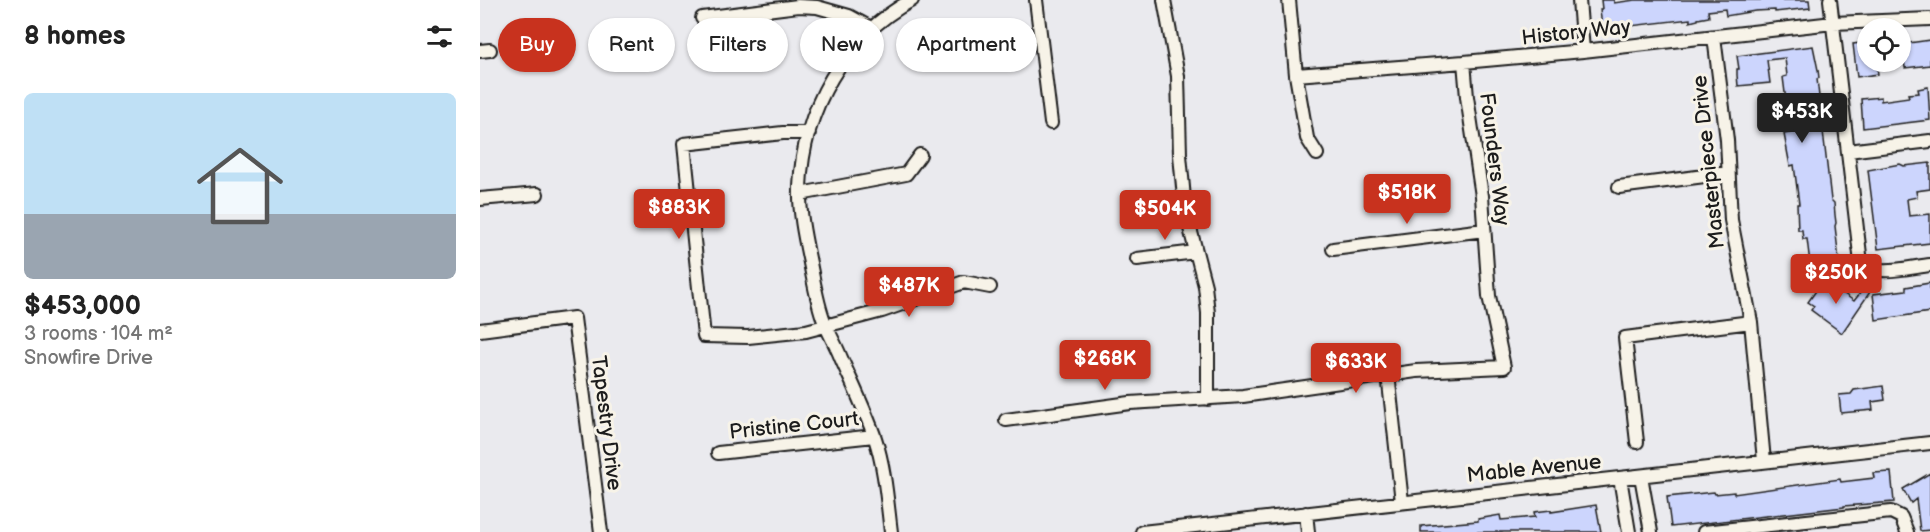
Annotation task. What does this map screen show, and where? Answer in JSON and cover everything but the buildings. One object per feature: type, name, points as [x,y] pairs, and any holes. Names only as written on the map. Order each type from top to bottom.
[{"type":"street","points":[[883,18],[912,0]]},
{"type":"street","points":[[1036,0],[1051,123]]},
{"type":"street","points":[[1164,0],[1178,76],[1185,209],[1205,286],[1208,313],[1208,399]]},
{"type":"street","points":[[1289,0],[1296,75],[1307,138],[1317,154]]},
{"type":"street","points":[[1579,0],[1583,51]]},
{"type":"street","points":[[1830,0],[1860,260],[1866,268],[1879,271],[1930,265]]},
{"type":"street","points":[[702,18],[798,6],[817,7],[853,18]]},
{"type":"street","name":"History Way","points":[[1296,75],[1583,51],[1833,23],[1930,19]]},
{"type":"street","name":"Masterpiece Drive","points":[[1714,37],[1727,140],[1731,220],[1751,322],[1764,461]]},
{"type":"street","name":"Founders Way","points":[[1388,374],[1504,367],[1489,296],[1479,180],[1464,62]]},
{"type":"street","points":[[834,72],[809,133],[801,178],[808,257],[826,327],[874,436],[886,483],[891,532]]},
{"type":"street","points":[[809,133],[783,133],[684,144],[704,336],[766,335],[826,327],[910,302],[964,282],[990,286]]},
{"type":"street","points":[[1848,151],[1930,141]]},
{"type":"street","points":[[801,194],[906,174],[920,154]]},
{"type":"street","points":[[1619,187],[1728,173]]},
{"type":"street","points":[[480,199],[537,194]]},
{"type":"street","points":[[1333,249],[1484,230]]},
{"type":"street","points":[[1137,259],[1196,252]]},
{"type":"street","name":"Tapestry Drive","points":[[480,330],[574,318],[601,532]]},
{"type":"street","points":[[1638,442],[1624,338],[1751,322]]},
{"type":"street","points":[[1006,420],[1130,403],[1208,399],[1277,392],[1388,374],[1402,502]]},
{"type":"street","name":"Pristine Court","points":[[718,453],[874,436]]},
{"type":"street","name":"Mable Avenue","points":[[1142,532],[1930,443]]},
{"type":"street","points":[[1641,476],[1651,532]]},
{"type":"street","points":[[1620,478],[1629,532]]},
{"type":"street","points":[[1704,532],[1818,526],[1892,512],[1901,517],[1907,532]]},
{"type":"street","points":[[1306,513],[1308,532]]}]
